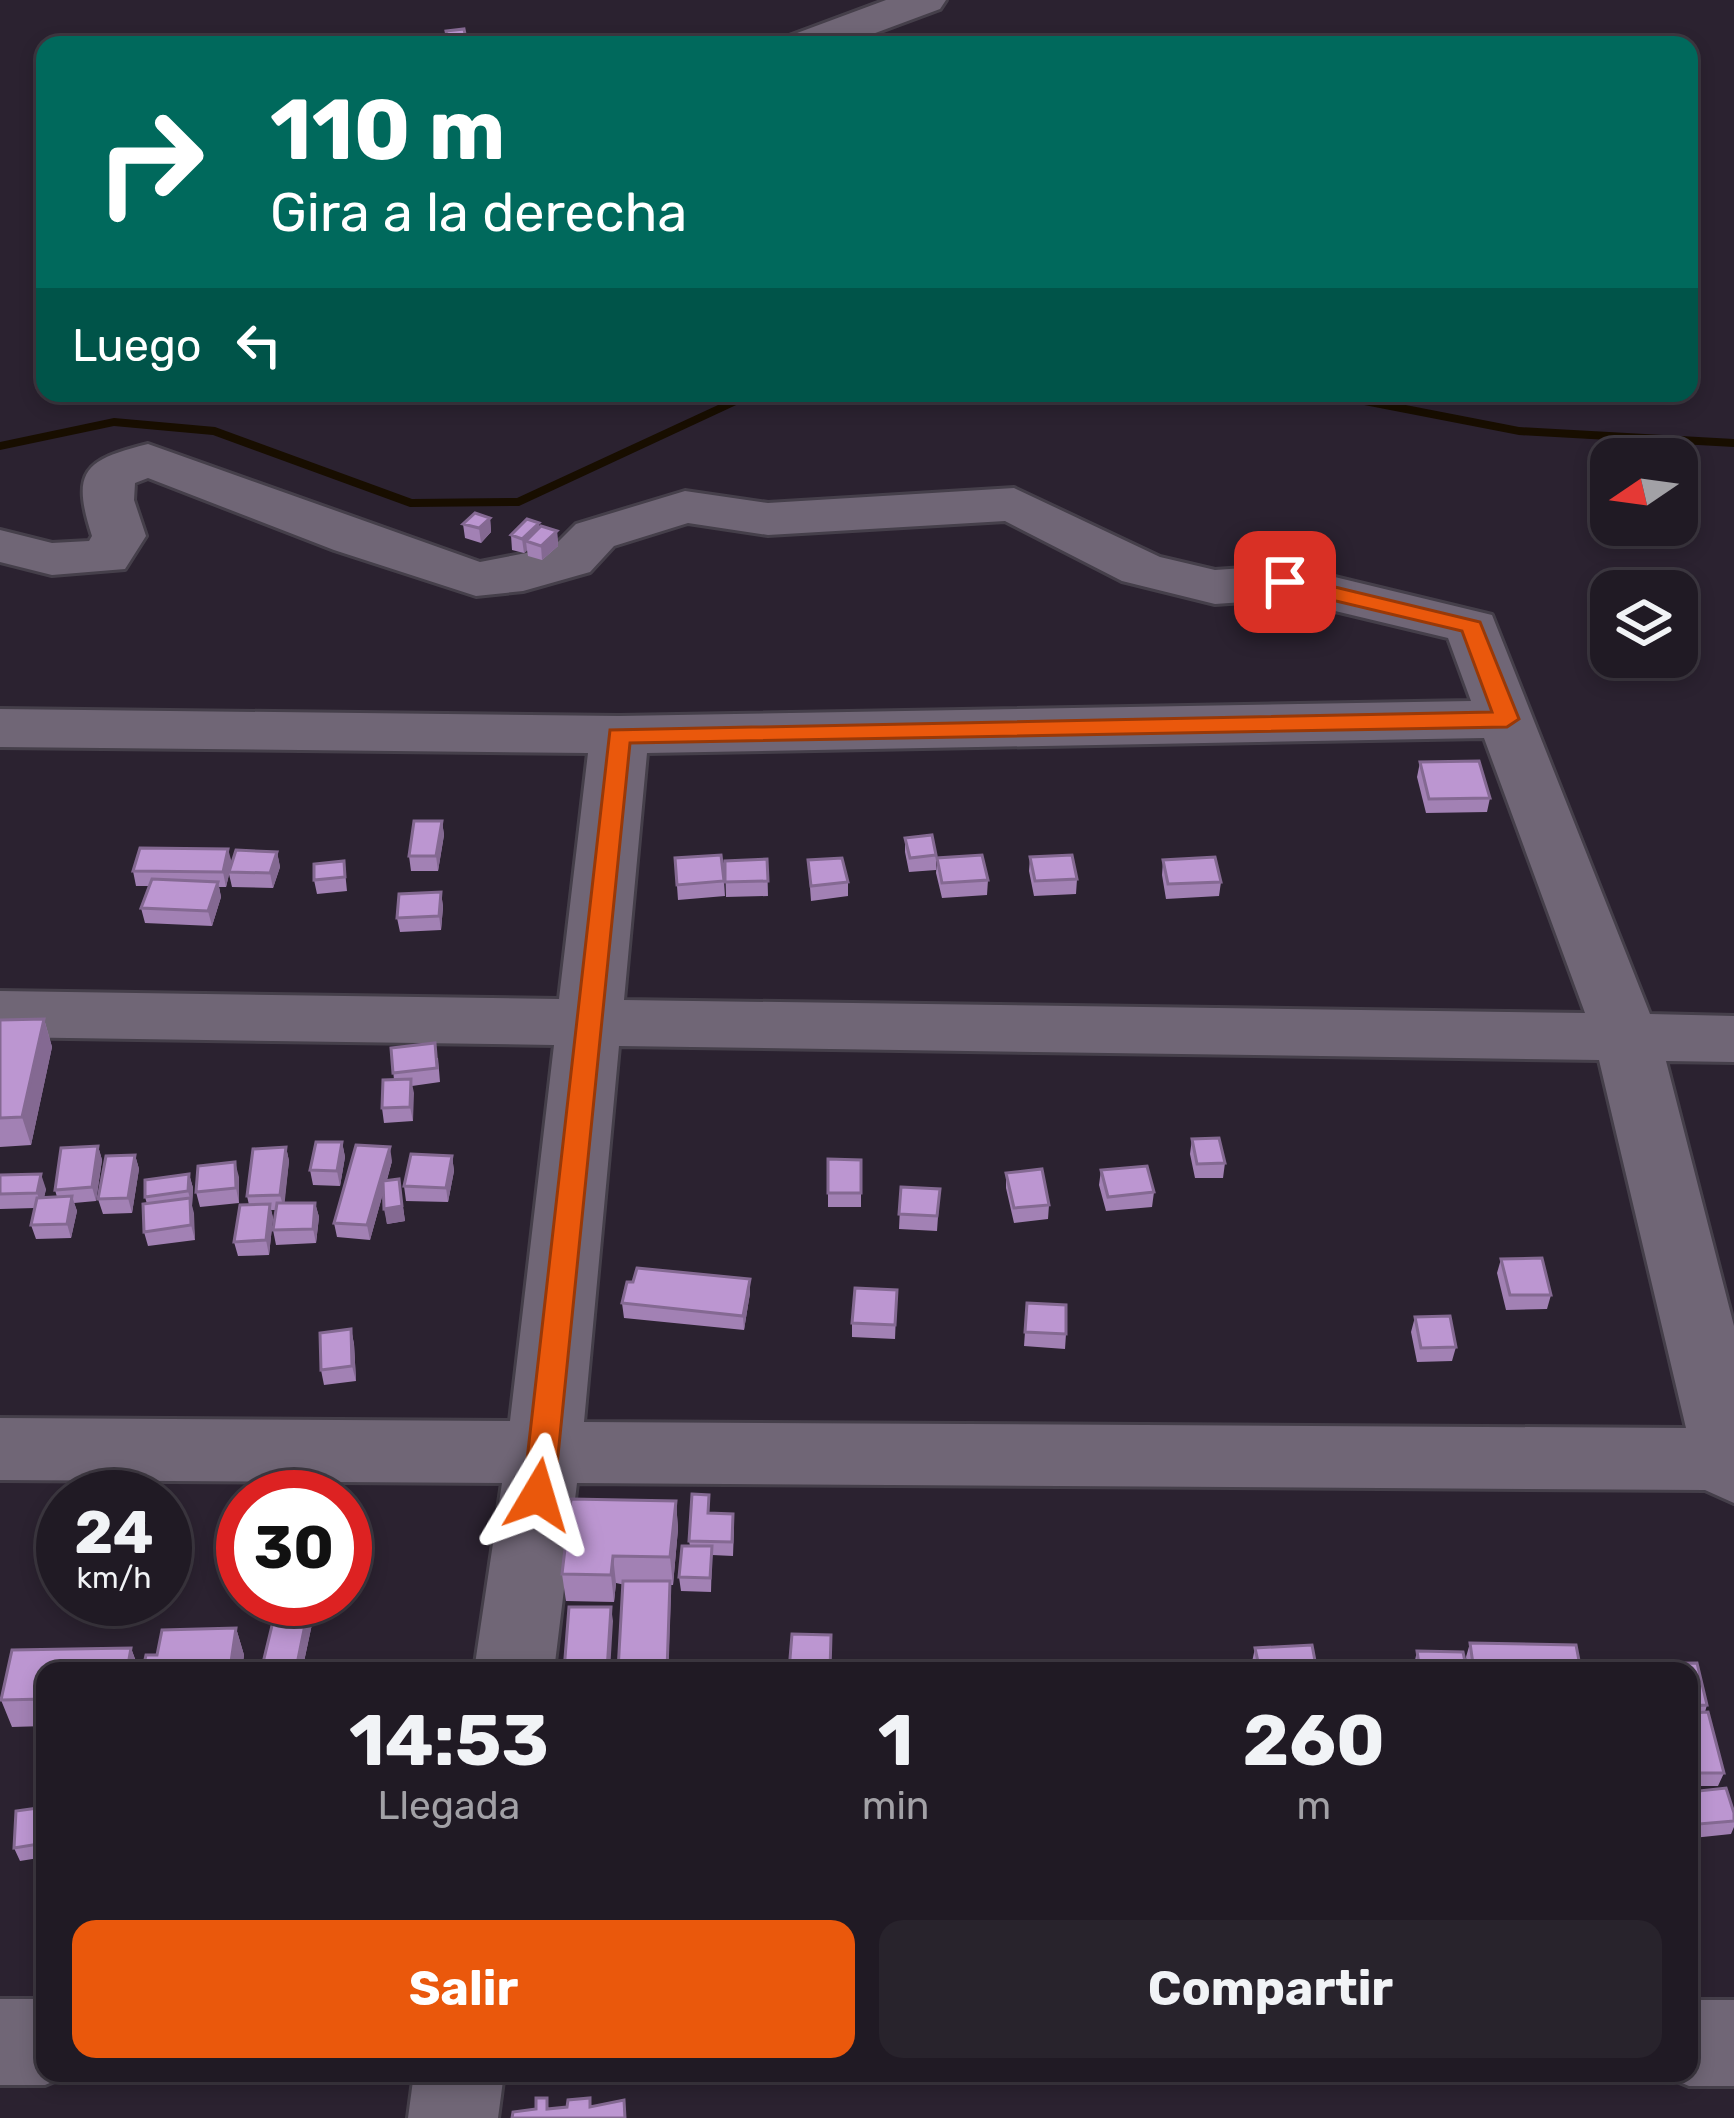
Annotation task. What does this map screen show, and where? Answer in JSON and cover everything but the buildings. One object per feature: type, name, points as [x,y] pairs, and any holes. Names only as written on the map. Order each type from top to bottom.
[{"type":"street","points":[[828,36],[925,0]]},
{"type":"street","points":[[0,546],[52,560],[106,556],[119,536],[106,500],[109,476],[148,460],[353,539],[476,579],[523,575],[572,560],[596,535],[685,507],[768,519],[1014,504],[1141,569],[1215,587],[1285,582],[1472,627],[1627,1039],[1733,1464],[0,1449]]},
{"type":"street","points":[[0,728],[619,735],[1507,719]]},
{"type":"street","points":[[515,1662],[544,1451],[585,1020],[619,735]]},
{"type":"street","points":[[0,1014],[1734,1039]]},
{"type":"street","points":[[0,2042],[36,2042]]},
{"type":"street","points":[[1698,2043],[1734,2043]]},
{"type":"street","points":[[454,2118],[458,2082]]},
{"type":"waterway","points":[[0,446],[114,422],[215,431],[410,503],[519,502],[736,402]]},
{"type":"waterway","points":[[1369,402],[1519,431],[1734,443]]},
{"type":"route","points":[[538,1495],[585,1020],[619,735],[1507,719],[1472,627],[1285,582]]}]
